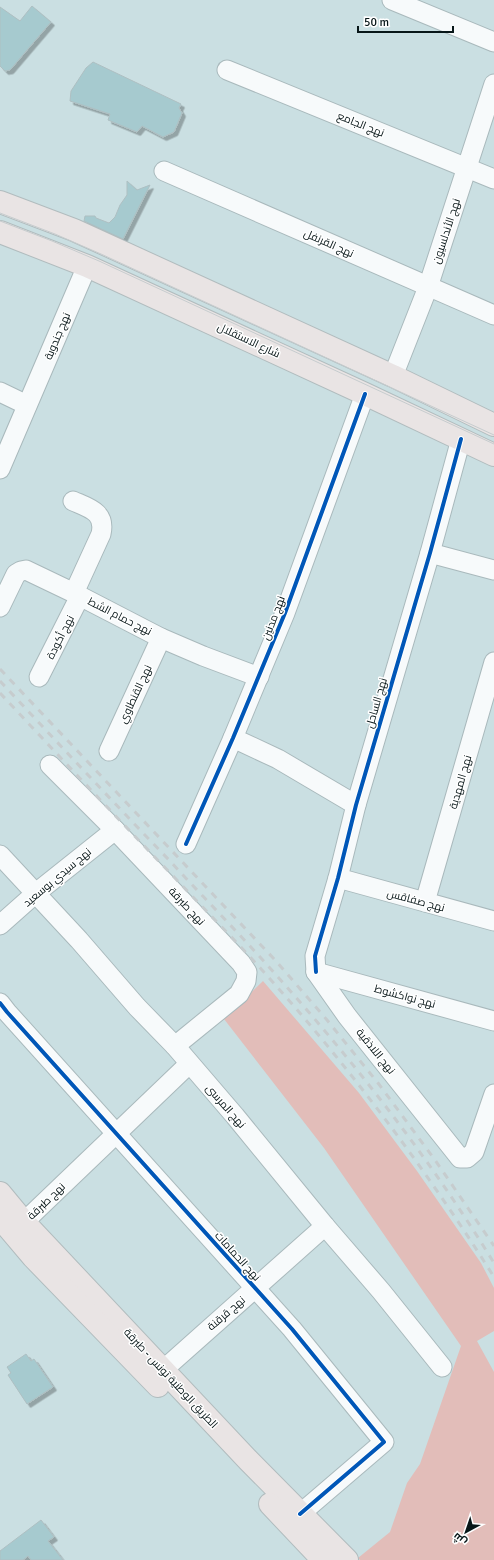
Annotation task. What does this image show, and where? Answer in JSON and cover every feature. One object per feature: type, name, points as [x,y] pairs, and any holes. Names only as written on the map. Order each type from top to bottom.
[{"type":"main road","points":[[0,202],[74,230],[393,376],[494,424]]},
{"type":"main road","name":"شارع الاستقلال","points":[[0,232],[87,266],[494,455]]},
{"type":"main road","name":"الطريق الوطنية تونس - طبرقة","points":[[0,1193],[24,1222],[163,1370],[300,1514],[347,1560]]},
{"type":"main road","name":"الطريق الوطنية تونس - طبرقة","points":[[0,1218],[33,1257],[323,1560]]},
{"type":"street","points":[[392,0],[494,42]]},
{"type":"street","name":"نهج الجامع","points":[[227,70],[494,179]]},
{"type":"street","name":"نهج الأندلسيون","points":[[393,376],[428,287],[494,84]]},
{"type":"street","name":"نهج القرنفل","points":[[164,171],[428,287],[494,314]]},
{"type":"street","name":"نهج جندوبة","points":[[0,469],[87,266]]},
{"type":"street","points":[[0,392],[27,405]]},
{"type":"street","name":"نهج مدنين","points":[[186,844],[233,738],[285,613],[365,394]]},
{"type":"street","name":"نهج الساحل","points":[[316,972],[315,956],[338,878],[356,805],[430,553],[461,439]]},
{"type":"street","name":"نهج أكودة","points":[[39,677],[77,595],[102,534],[103,527],[98,515],[93,510],[73,501]]},
{"type":"street","points":[[430,553],[494,570]]},
{"type":"street","name":"نهج حمام الشط","points":[[0,607],[16,574],[21,571],[29,571],[161,638],[259,677]]},
{"type":"street","name":"نهج القنطاوي","points":[[109,751],[161,638]]},
{"type":"street","name":"نهج المهدية","points":[[425,902],[494,662]]},
{"type":"street","points":[[233,738],[278,759],[356,805]]},
{"type":"street","name":"نهج طبرقة","points":[[50,765],[241,963],[247,972],[246,981],[239,994],[175,1046]]},
{"type":"street","name":"نهج سيدي بوسعيد","points":[[0,926],[36,894],[114,830]]},
{"type":"street","name":"نهج المرسى","points":[[0,855],[79,940],[137,1007],[175,1046],[255,1139],[325,1226],[382,1291],[442,1367]]},
{"type":"street","name":"نهج صفاقس","points":[[338,878],[494,921]]},
{"type":"street","name":"نهج نواكشوط","points":[[316,972],[494,1021]]},
{"type":"street","name":"نهج اللاذقية","points":[[316,972],[347,1016],[460,1158],[467,1158],[474,1152],[494,1094]]},
{"type":"street","name":"نهج الحمامات","points":[[0,1003],[292,1329],[384,1442],[300,1514]]},
{"type":"street","name":"نهج طبرقة","points":[[24,1222],[189,1064]]},
{"type":"street","name":"نهج قرقنة","points":[[163,1370],[325,1226]]},
{"type":"shaded area","points":[[263,981],[359,1093],[417,1171],[481,1263],[494,1288],[494,1331],[477,1341],[494,1372],[494,1560],[360,1560],[358,1558],[390,1532],[407,1483],[420,1464],[461,1346],[324,1148],[224,1019]]},
{"type":"building","points":[[32,6],[51,22],[10,70],[5,71],[0,66],[0,7],[20,21]]},
{"type":"building","points":[[93,62],[181,104],[179,108],[182,113],[174,132],[163,137],[142,126],[137,132],[108,120],[110,114],[70,101],[71,91],[86,68]]},
{"type":"building","points":[[127,181],[137,190],[150,185],[123,239],[84,221],[85,216],[95,216],[96,218],[109,223],[115,217],[120,205],[127,195]]},
{"type":"building","points":[[26,1354],[31,1361],[34,1359],[53,1387],[27,1404],[8,1375],[11,1373],[7,1367]]},
{"type":"building","points":[[41,1520],[54,1537],[48,1541],[63,1560],[31,1560],[28,1556],[23,1560],[0,1560],[0,1551]]},
{"type":"tram line","points":[[0,213],[55,234],[101,254],[494,435]]},
{"type":"tram line","points":[[0,221],[99,261],[494,444]]},
{"type":"railway","points":[[0,669],[276,961],[327,1020],[378,1083],[435,1160],[494,1246]]},
{"type":"railway","points":[[0,681],[244,940],[330,1037],[360,1073],[416,1147],[443,1185],[494,1263]]},
{"type":"railway","points":[[0,693],[241,947],[294,1006],[385,1119],[441,1197],[494,1277]]},
{"type":"cycle path","points":[[186,844],[233,738],[285,613],[365,394]]},
{"type":"cycle path","points":[[316,972],[315,956],[338,878],[356,805],[430,553],[461,439]]},
{"type":"cycle path","points":[[0,1003],[292,1329],[384,1442],[300,1514]]}]
